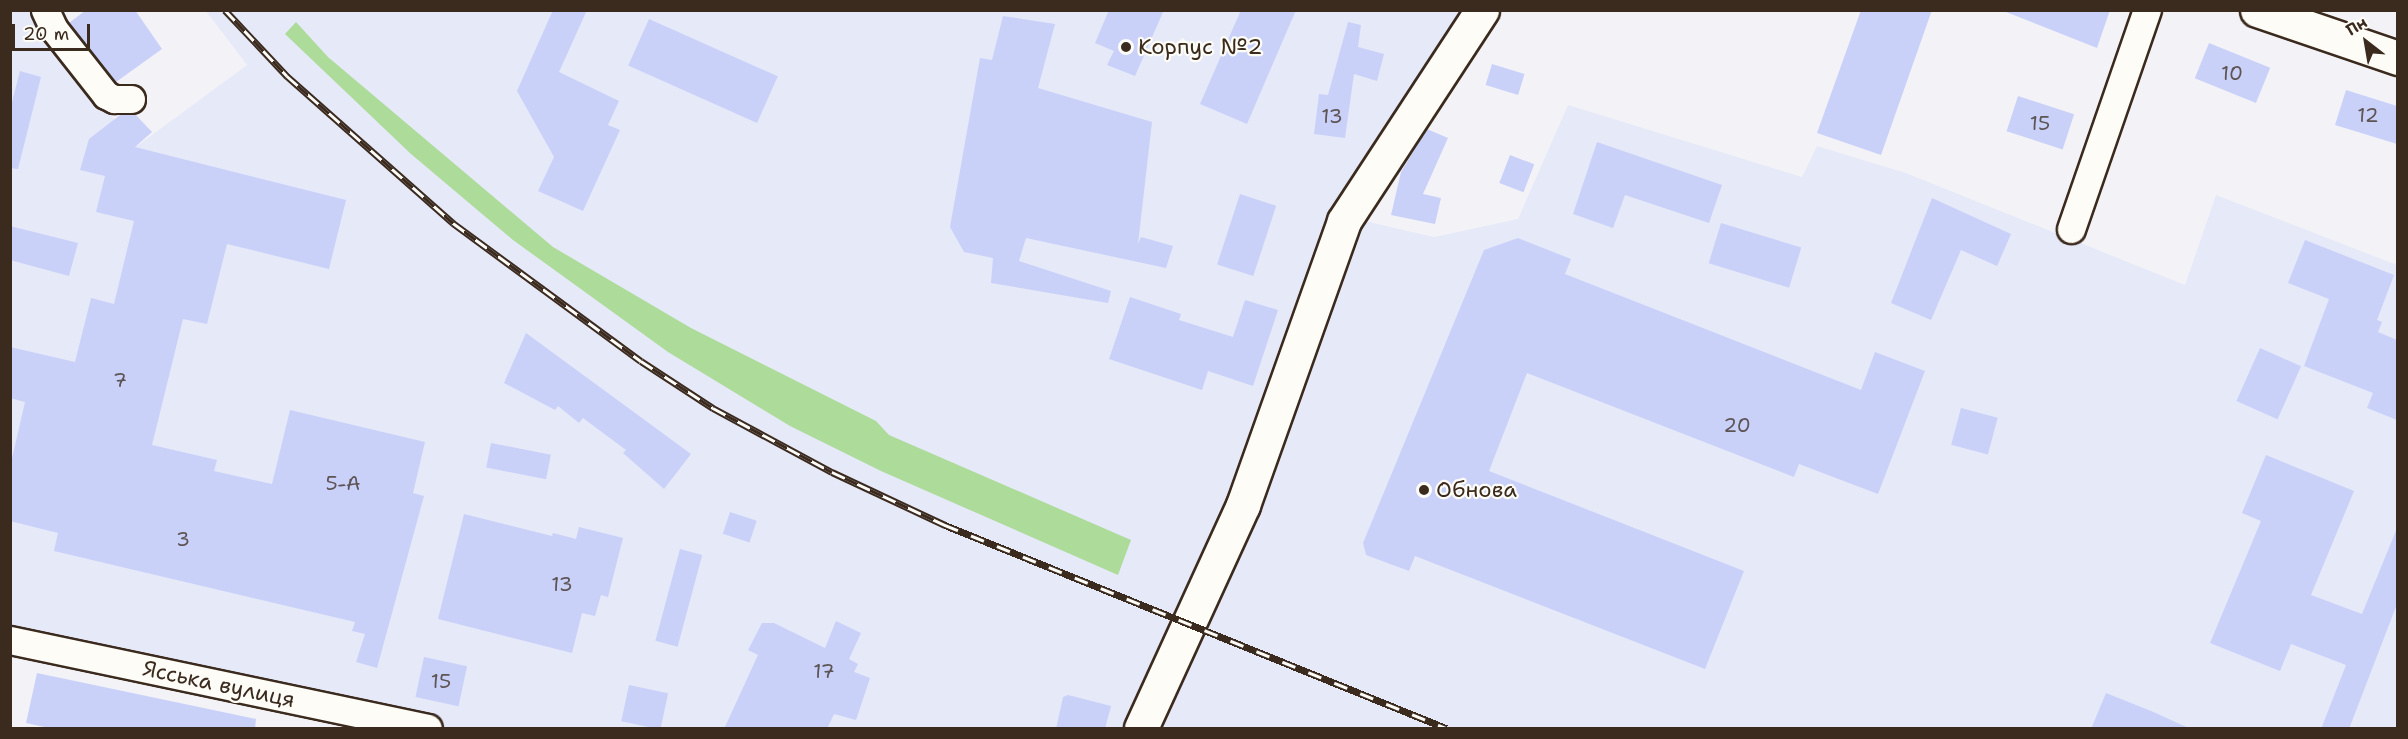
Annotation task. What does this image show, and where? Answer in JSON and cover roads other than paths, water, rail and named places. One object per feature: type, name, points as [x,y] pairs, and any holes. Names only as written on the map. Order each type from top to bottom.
[{"type":"main road","points":[[1141,729],[1244,505],[1344,221],[1482,10]]},
{"type":"main road","points":[[2257,10],[2397,58]]},
{"type":"street","points":[[45,10],[54,29],[106,95],[114,99],[131,99]]},
{"type":"street","points":[[2070,229],[2147,10]]},
{"type":"street","name":"Ясська вулиця","points":[[10,640],[323,718],[428,729]]},
{"type":"railway","points":[[225,10],[287,76],[453,223],[641,361],[713,408],[832,472],[945,525],[1446,728]]},
{"type":"place","name":"Корпус №2","points":[[1126,47]]},
{"type":"place","name":"Обнова","points":[[1424,490]]}]
